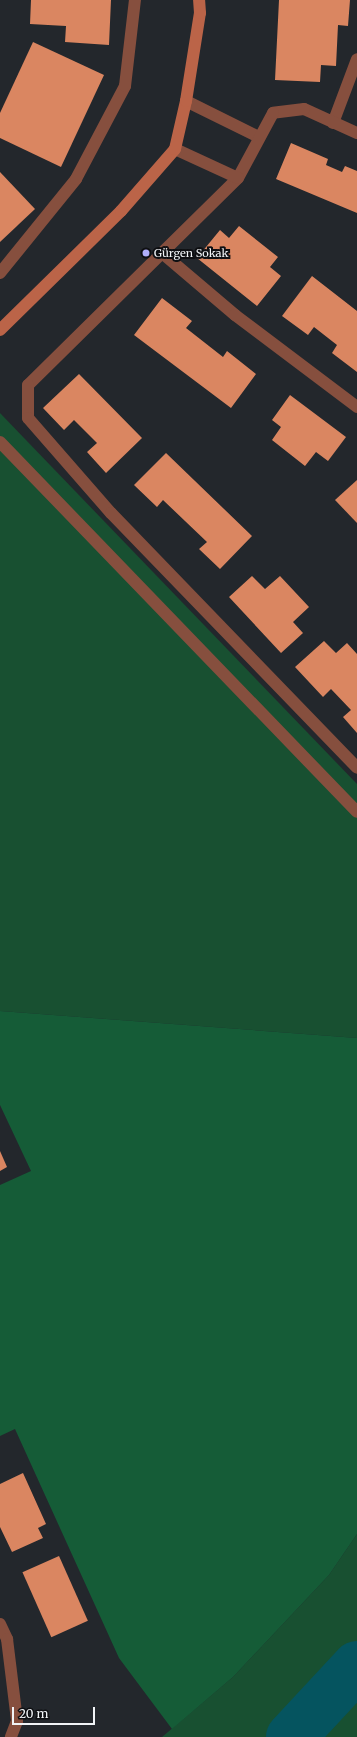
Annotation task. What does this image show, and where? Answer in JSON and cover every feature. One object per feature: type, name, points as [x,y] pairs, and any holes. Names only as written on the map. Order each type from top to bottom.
[{"type":"street","points":[[0,330],[121,212],[175,149],[186,101],[200,13],[199,0]]},
{"type":"lane","points":[[0,273],[76,180],[125,86],[135,0]]},
{"type":"lane","points":[[333,123],[357,59]]},
{"type":"lane","points":[[186,101],[259,137]]},
{"type":"lane","points":[[357,133],[304,109],[273,113],[238,178],[28,385],[28,418],[111,513],[357,768]]},
{"type":"lane","points":[[175,149],[238,178]]},
{"type":"lane","points":[[162,253],[235,315],[357,407]]},
{"type":"lane","points":[[0,442],[357,812]]},
{"type":"lane","points":[[0,1624],[7,1639],[17,1721],[11,1737]]},
{"type":"green space","points":[[0,413],[357,784],[357,1038],[0,1011]]},
{"type":"green space","points":[[0,1011],[357,1038],[357,1534],[329,1575],[233,1677],[172,1729],[119,1658],[15,1429],[0,1436],[0,1185],[31,1171],[0,1105]]},
{"type":"green space","points":[[357,1534],[357,1737],[162,1737],[233,1677],[329,1575]]},
{"type":"building","points":[[31,0],[111,0],[109,45],[65,42],[66,26],[30,24]]},
{"type":"building","points":[[279,0],[350,0],[348,26],[338,25],[336,66],[321,65],[320,82],[275,80]]},
{"type":"building","points":[[33,42],[104,75],[61,167],[0,138],[0,113]]},
{"type":"building","points":[[291,143],[328,159],[326,165],[342,172],[345,166],[357,171],[357,213],[276,179]]},
{"type":"building","points":[[0,172],[35,209],[0,242]]},
{"type":"building","points":[[239,226],[278,257],[270,267],[281,276],[257,306],[197,258],[220,230],[229,238]]},
{"type":"building","points":[[312,276],[357,311],[357,372],[332,353],[337,345],[314,327],[308,335],[282,316]]},
{"type":"building","points":[[162,298],[192,321],[186,328],[223,357],[227,351],[256,374],[231,408],[134,335]]},
{"type":"building","points":[[79,374],[142,438],[106,473],[87,452],[97,443],[74,420],[64,430],[43,408]]},
{"type":"building","points":[[290,395],[346,437],[328,461],[316,452],[305,466],[272,440],[281,427],[272,420]]},
{"type":"building","points":[[166,453],[252,536],[220,569],[199,549],[207,542],[163,500],[157,507],[134,485]]},
{"type":"building","points":[[357,480],[357,523],[335,500]]},
{"type":"building","points":[[252,576],[265,589],[280,576],[309,607],[293,622],[303,633],[281,653],[229,597]]},
{"type":"building","points":[[324,641],[336,653],[347,643],[357,654],[357,733],[343,717],[351,710],[331,689],[323,697],[295,667]]},
{"type":"building","points":[[0,1151],[7,1167],[0,1171]]},
{"type":"building","points":[[23,1473],[46,1524],[38,1528],[43,1538],[12,1552],[0,1527],[0,1484]]},
{"type":"building","points":[[59,1556],[88,1621],[51,1637],[22,1572]]},
{"type":"waterway","points":[[291,1737],[357,1666]]},
{"type":"place","name":"Gürgen Sokak","points":[[146,253]]}]
